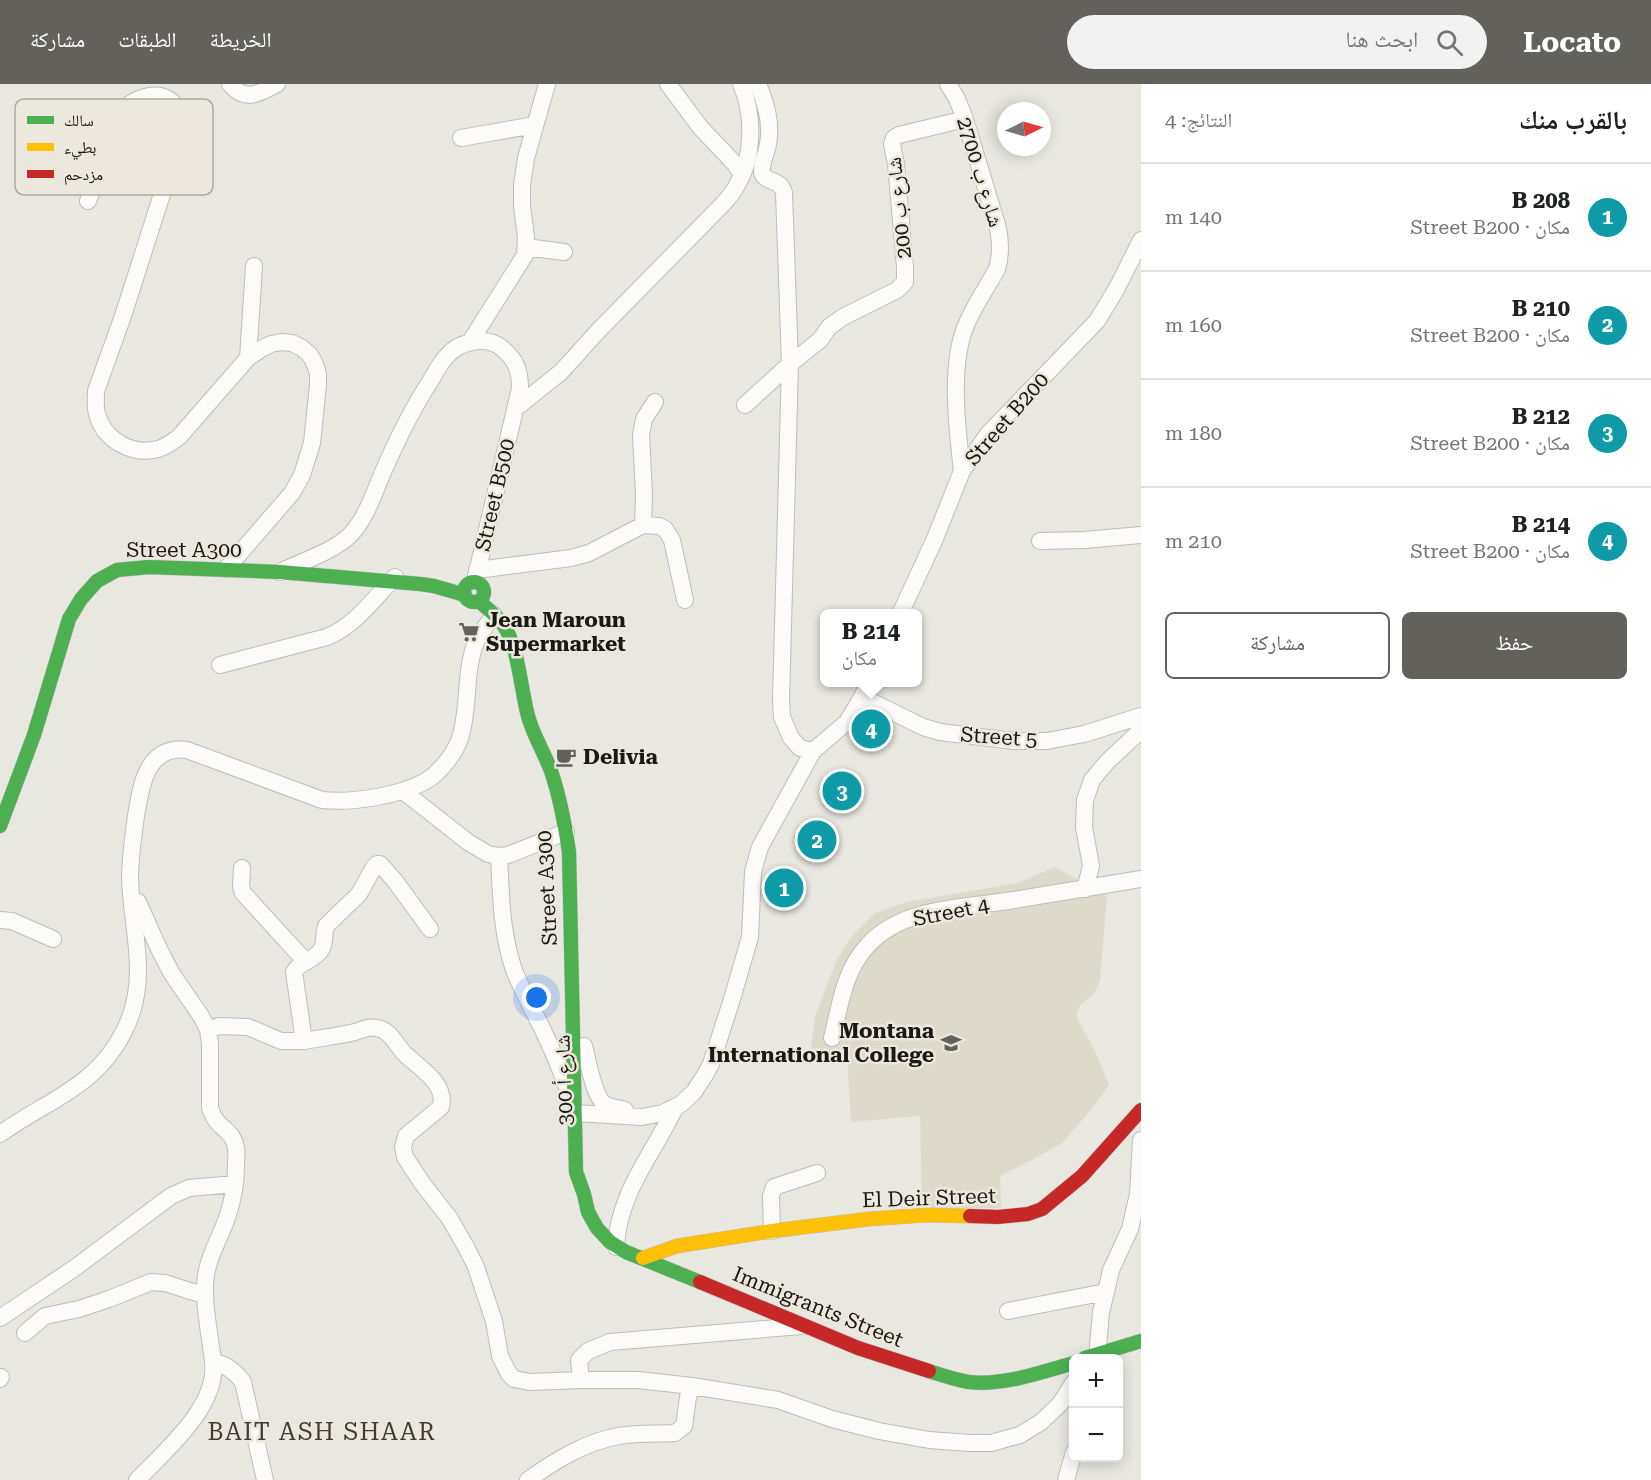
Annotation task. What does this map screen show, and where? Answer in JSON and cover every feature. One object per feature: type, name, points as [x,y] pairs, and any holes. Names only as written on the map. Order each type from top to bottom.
[{"type":"street","points":[[230,84],[242,94],[252,96],[277,84]]},
{"type":"street","points":[[280,572],[341,543],[351,535],[363,519],[414,407],[446,356],[470,342],[525,255],[522,185],[526,158],[547,84]]},
{"type":"street","points":[[669,84],[700,128],[735,164],[742,175]]},
{"type":"street","points":[[516,408],[561,372],[599,330],[708,220],[737,185],[748,156],[750,121],[746,95],[741,84]]},
{"type":"street","points":[[758,84],[765,100],[769,122],[769,144],[762,171],[770,181],[777,182],[784,193],[790,364],[782,717],[791,738],[800,748],[813,752]]},
{"type":"street","name":"شارع ب 2700","points":[[948,84],[965,119],[998,228],[1000,250],[997,269],[966,324],[958,358],[957,431],[962,471]]},
{"type":"street","points":[[132,99],[142,91],[160,88],[173,99]]},
{"type":"street","name":"شارع ب 200","points":[[790,364],[820,340],[829,327],[843,317],[897,290],[904,282],[905,267],[896,164],[892,144],[894,138],[965,119]]},
{"type":"street","points":[[461,138],[535,125]]},
{"type":"street","points":[[88,201],[90,195]]},
{"type":"street","points":[[162,195],[96,391],[97,416],[110,437],[132,449],[144,451],[169,445],[179,437],[248,358],[270,344],[292,343],[302,348],[310,355],[318,374],[312,443],[302,476],[292,493],[230,564]]},
{"type":"street","name":"Street B200","points":[[902,609],[934,541],[962,471],[988,434],[1097,321],[1118,288],[1141,240]]},
{"type":"street","points":[[526,247],[564,252]]},
{"type":"street","points":[[248,358],[254,266]]},
{"type":"street","name":"Street B500","points":[[470,342],[486,341],[498,344],[510,354],[518,366],[520,377],[516,408],[474,588]]},
{"type":"street","points":[[745,405],[790,364]]},
{"type":"street","points":[[643,525],[644,495],[640,435],[644,418],[655,402]]},
{"type":"street","points":[[474,588],[589,553],[643,525],[658,526],[669,534],[685,600]]},
{"type":"street","points":[[1040,541],[1141,535]]},
{"type":"street","name":"Street A300","points":[[109,559],[129,556],[184,557],[280,572],[396,576],[428,574],[474,588],[498,604],[521,629],[526,640]]},
{"type":"street","name":"Street A300","points":[[8,766],[53,648],[69,619],[81,599],[97,581],[117,570],[298,563],[396,576]]},
{"type":"street","points":[[220,665],[339,633],[396,576]]},
{"type":"street","name":"Street A300","points":[[474,588],[504,625],[523,657],[528,716],[562,806],[574,827],[569,852],[571,988],[580,1114],[576,1172],[584,1193]]},
{"type":"street","name":"Street A300","points":[[0,826],[4,806],[34,735],[53,648],[56,617],[68,594]]},
{"type":"street","points":[[0,1134],[80,1084],[105,1060],[124,1032],[130,1017],[137,984],[137,949],[130,881],[131,847],[142,784],[147,771],[158,758],[165,752],[176,749],[187,750],[322,800],[369,798],[403,791],[427,780],[447,762],[460,739],[476,643],[494,615]]},
{"type":"street","points":[[499,856],[504,934],[510,955],[519,981],[580,1114],[642,1117],[675,1108],[694,1092],[711,1064],[735,990],[750,937],[752,881],[759,847],[813,752],[847,722],[865,690]]},
{"type":"street","name":"Street 5","points":[[865,690],[923,727],[940,732],[1014,741],[1047,741],[1065,738],[1141,716]]},
{"type":"street","points":[[1085,889],[1091,866],[1084,827],[1085,800],[1092,780],[1107,762],[1141,730]]},
{"type":"street","points":[[541,749],[555,744]]},
{"type":"street","points":[[403,791],[468,842],[489,854],[499,856],[518,852],[574,827]]},
{"type":"street","name":"شارع أ 300","points":[[574,827],[584,1046],[580,1114]]},
{"type":"street","points":[[304,1041],[294,974],[297,967],[315,957],[323,948],[326,926],[359,894],[377,864],[380,864],[395,881],[430,929]]},
{"type":"street","points":[[1091,866],[1107,885]]},
{"type":"street","points":[[242,868],[243,892],[306,962]]},
{"type":"street","name":"Street 4","points":[[832,1038],[847,981],[856,962],[868,945],[885,930],[935,911],[1141,879]]},
{"type":"street","points":[[130,881],[160,951],[208,1030],[210,1107],[215,1121],[231,1135],[236,1149],[235,1184],[228,1215],[207,1270],[205,1295],[213,1362],[211,1381],[193,1420],[180,1437],[137,1480]]},
{"type":"street","points":[[0,920],[12,921],[53,939]]},
{"type":"street","points":[[208,1030],[219,1026],[248,1027],[281,1041],[304,1041],[380,1028],[389,1033],[403,1052],[433,1079],[440,1092],[442,1105],[406,1136],[403,1152],[422,1183],[450,1219],[476,1267],[491,1312],[503,1364],[510,1377],[514,1379],[530,1382],[638,1380],[692,1386],[778,1400],[832,1419],[879,1431],[929,1440],[980,1443],[991,1443],[1020,1434],[1041,1422],[1060,1404],[1069,1390]]},
{"type":"street","points":[[584,1046],[600,1101],[610,1106],[652,1116]]},
{"type":"street","points":[[616,1247],[618,1223],[631,1187],[675,1108]]},
{"type":"street","name":"El Deir Street","points":[[643,1258],[677,1246],[772,1231],[900,1216],[986,1218],[1028,1214],[1042,1209],[1075,1182],[1141,1110]]},
{"type":"street","points":[[1119,1134],[1141,1132]]},
{"type":"street","points":[[1089,1354],[1111,1270],[1130,1229],[1138,1194],[1141,1140]]},
{"type":"street","points":[[772,1231],[771,1196],[774,1187],[816,1173]]},
{"type":"street","points":[[0,1318],[76,1267],[171,1196],[189,1188],[235,1184]]},
{"type":"street","name":"Immigrants Street","points":[[584,1193],[587,1211],[592,1220],[608,1240],[631,1256],[643,1258],[858,1348],[925,1371],[971,1382],[1018,1378],[1069,1363]]},
{"type":"street","points":[[1120,1250],[1141,1239]]},
{"type":"street","points":[[25,1333],[45,1316],[79,1309],[151,1282],[165,1283],[205,1295]]},
{"type":"street","points":[[1008,1311],[1106,1292]]},
{"type":"street","points":[[581,1380],[579,1360],[588,1351],[610,1342],[805,1326]]},
{"type":"street","name":"Immigrants Street","points":[[1100,1354],[1141,1341]]},
{"type":"street","points":[[213,1362],[231,1369],[243,1382],[265,1480]]},
{"type":"street","points":[[528,1480],[567,1454],[592,1443],[619,1436],[675,1433],[684,1426],[692,1386]]},
{"type":"street","points":[[1066,1480],[1071,1462]]},
{"type":"shaded area","name":"Montana International College","points":[[1055,867],[1107,896],[1100,980],[1094,994],[1080,1005],[1076,1016],[1096,1053],[1109,1085],[1092,1109],[1062,1143],[1000,1176],[1001,1208],[922,1208],[920,1116],[851,1122],[847,1055],[810,1054],[815,1017],[837,959],[852,936],[875,913],[907,902],[1018,883]]},
{"type":"traffic: fast","points":[[0,826],[34,735],[69,619],[81,599],[97,581],[117,570],[149,567],[280,572],[420,584],[465,595]]},
{"type":"traffic: fast","points":[[474,582],[481,585],[484,592],[481,599],[474,602],[467,599],[464,592],[467,585],[474,582]]},
{"type":"traffic: fast","points":[[479,601],[502,623],[511,640],[528,716],[551,771],[566,832],[569,852],[576,1172],[588,1212],[597,1228],[610,1242],[626,1252],[700,1282]]},
{"type":"traffic: fast","points":[[1098,1354],[1141,1341]]},
{"type":"traffic: fast","points":[[929,1371],[954,1379],[982,1383],[1022,1377],[1069,1364]]},
{"type":"traffic: slow","points":[[643,1258],[677,1246],[772,1231],[869,1219],[927,1215],[970,1216]]},
{"type":"traffic: jam","points":[[970,1216],[998,1217],[1028,1214],[1042,1209],[1082,1176],[1141,1110]]},
{"type":"traffic: jam","points":[[700,1282],[858,1348],[929,1371]]},
{"type":"place","name":"Jean Maroun Supermarket","points":[[469,632]]},
{"type":"place","name":"B 214","points":[[871,729]]},
{"type":"place","name":"Delivia","points":[[566,757]]},
{"type":"place","name":"B 212","points":[[842,791]]},
{"type":"place","name":"B 210","points":[[817,840]]},
{"type":"place","name":"B 208","points":[[784,888]]},
{"type":"place","name":"Montana International College","points":[[951,1043]]},
{"type":"district","name":"BAIT ASH SHAAR","points":[[322,1432]]}]
